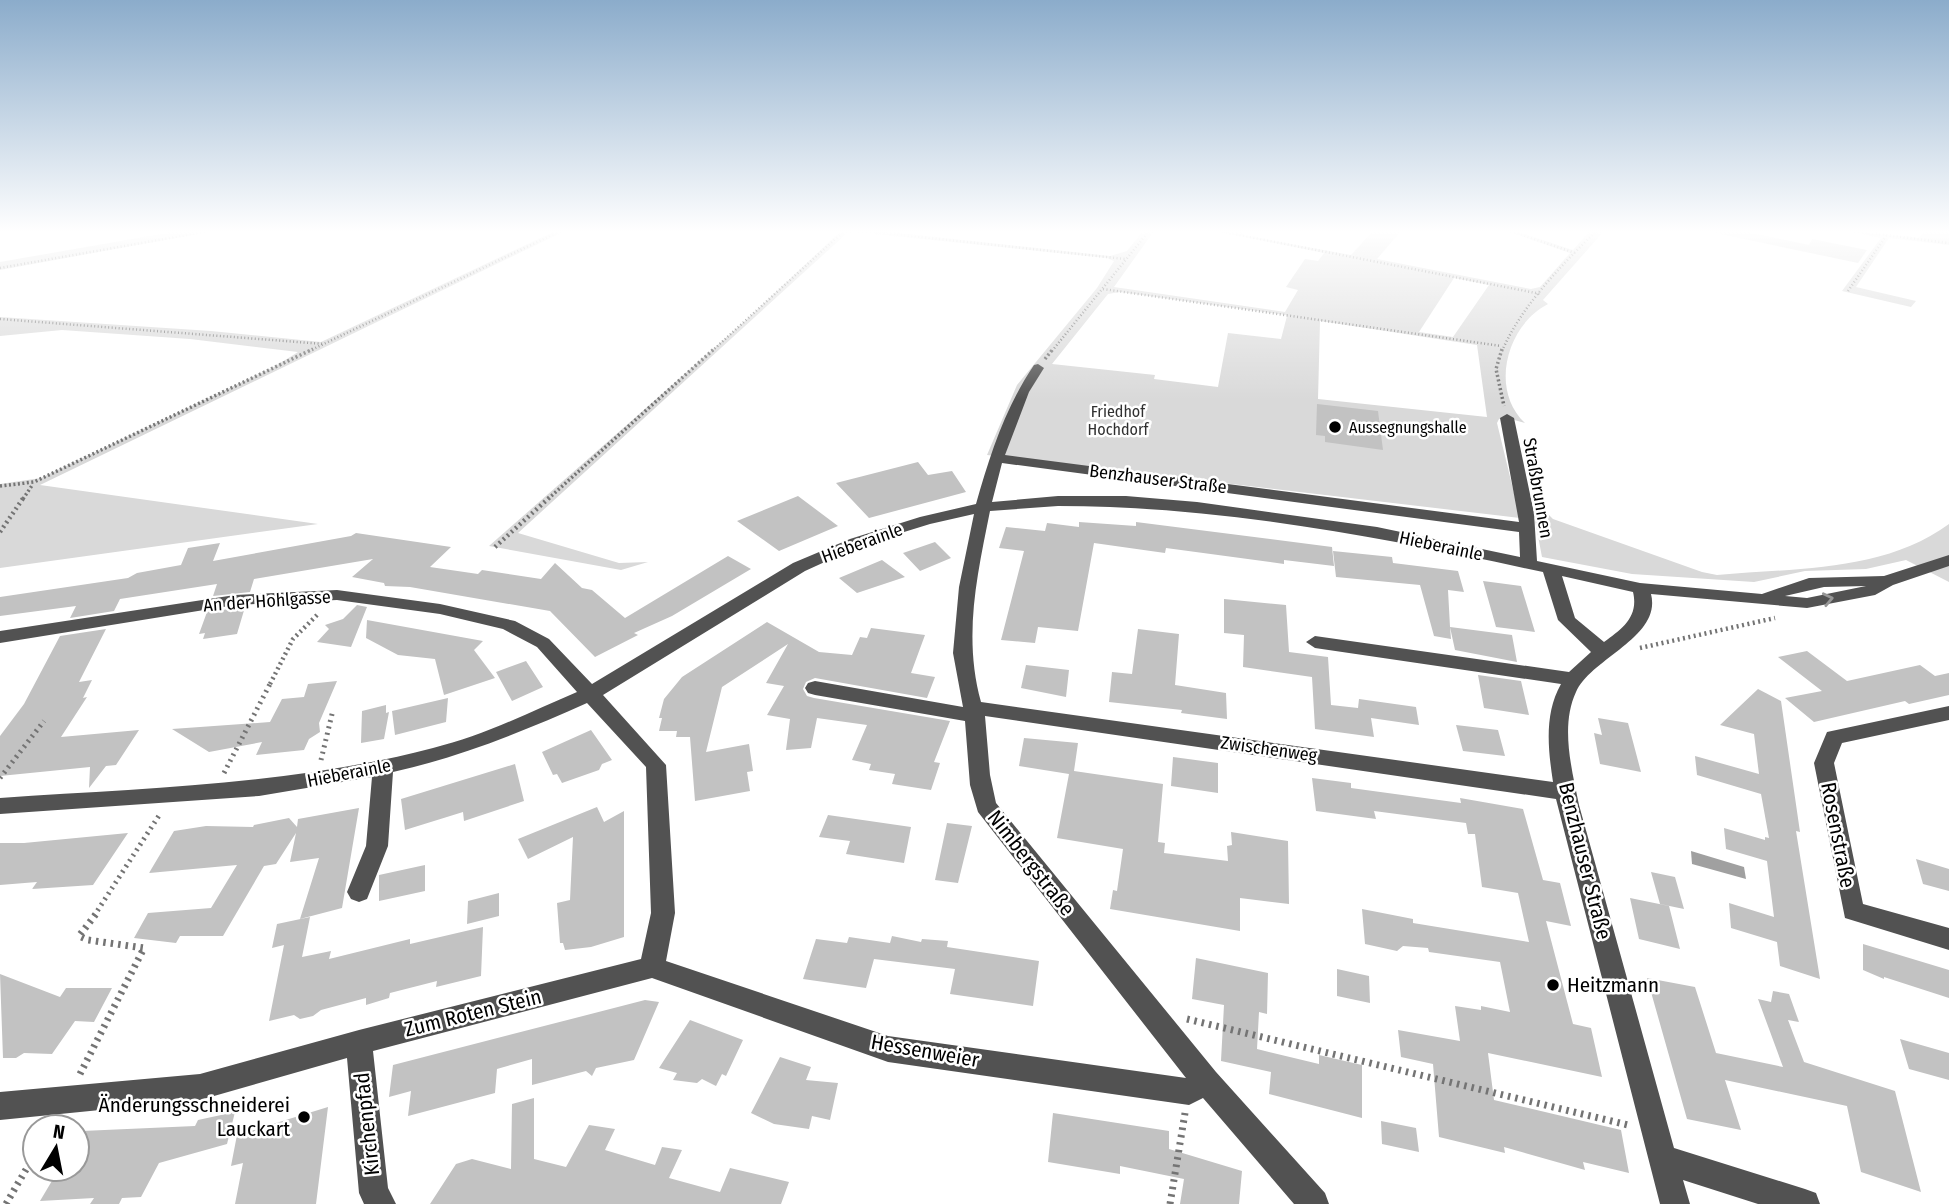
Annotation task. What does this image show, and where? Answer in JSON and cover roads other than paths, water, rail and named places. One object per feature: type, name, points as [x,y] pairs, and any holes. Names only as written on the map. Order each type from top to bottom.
[{"type":"street","name":"Nimbergstraße","points":[[1038,368],[1023,386],[998,458],[970,562],[961,656],[974,712],[982,793],[986,806],[1155,1018],[1197,1087],[1314,1204]]},
{"type":"street","name":"Straßbrunnen","points":[[1507,418],[1527,528],[1529,565]]},
{"type":"street","name":"Benzhauser Straße","points":[[998,458],[1527,528]]},
{"type":"street","name":"Hieberainle","points":[[0,806],[214,791],[316,780],[450,750],[510,729],[592,694],[799,567],[856,542],[926,520],[985,507],[1058,500],[1126,501],[1197,507],[1377,532],[1640,588],[1807,603],[1869,591],[1887,581],[1949,560]]},
{"type":"street","points":[[1551,570],[1567,620],[1602,651]]},
{"type":"street","name":"Hieberainle","points":[[1767,598],[1780,590],[1837,579],[1887,581]]},
{"type":"street","name":"Benzhauser Straße","points":[[1640,588],[1644,607],[1635,626],[1602,651],[1572,679],[1563,697],[1560,720],[1565,792],[1675,1204]]},
{"type":"street","name":"An der Hohlgasse","points":[[0,637],[235,600],[337,595],[440,609],[509,625],[543,642],[592,694]]},
{"type":"street","points":[[1315,642],[1572,679]]},
{"type":"street","name":"Zwischenweg","points":[[815,688],[1565,792]]},
{"type":"street","points":[[592,694],[656,765],[663,913],[652,967]]},
{"type":"street","name":"Rosenstraße","points":[[1949,713],[1834,737],[1824,763],[1853,911],[1949,939]]},
{"type":"street","points":[[359,892],[377,846],[383,767]]},
{"type":"street","name":"Zum Roten Stein","points":[[0,1107],[200,1087],[359,1042],[652,967]]},
{"type":"street","name":"Hessenweier","points":[[652,967],[888,1049],[1197,1087]]},
{"type":"street","name":"Kirchenpfad","points":[[359,1042],[374,1193],[381,1204]]},
{"type":"street","points":[[1663,1159],[1805,1204]]},
{"type":"place","name":"Aussegnungshalle","points":[[1335,427]]},
{"type":"place","name":"Heitzmann","points":[[1553,985]]},
{"type":"place","name":"Änderungsschneiderei Lauckart","points":[[304,1117]]},
{"type":"park label","name":"Friedhof Hochdorf","points":[[1118,420]]}]
